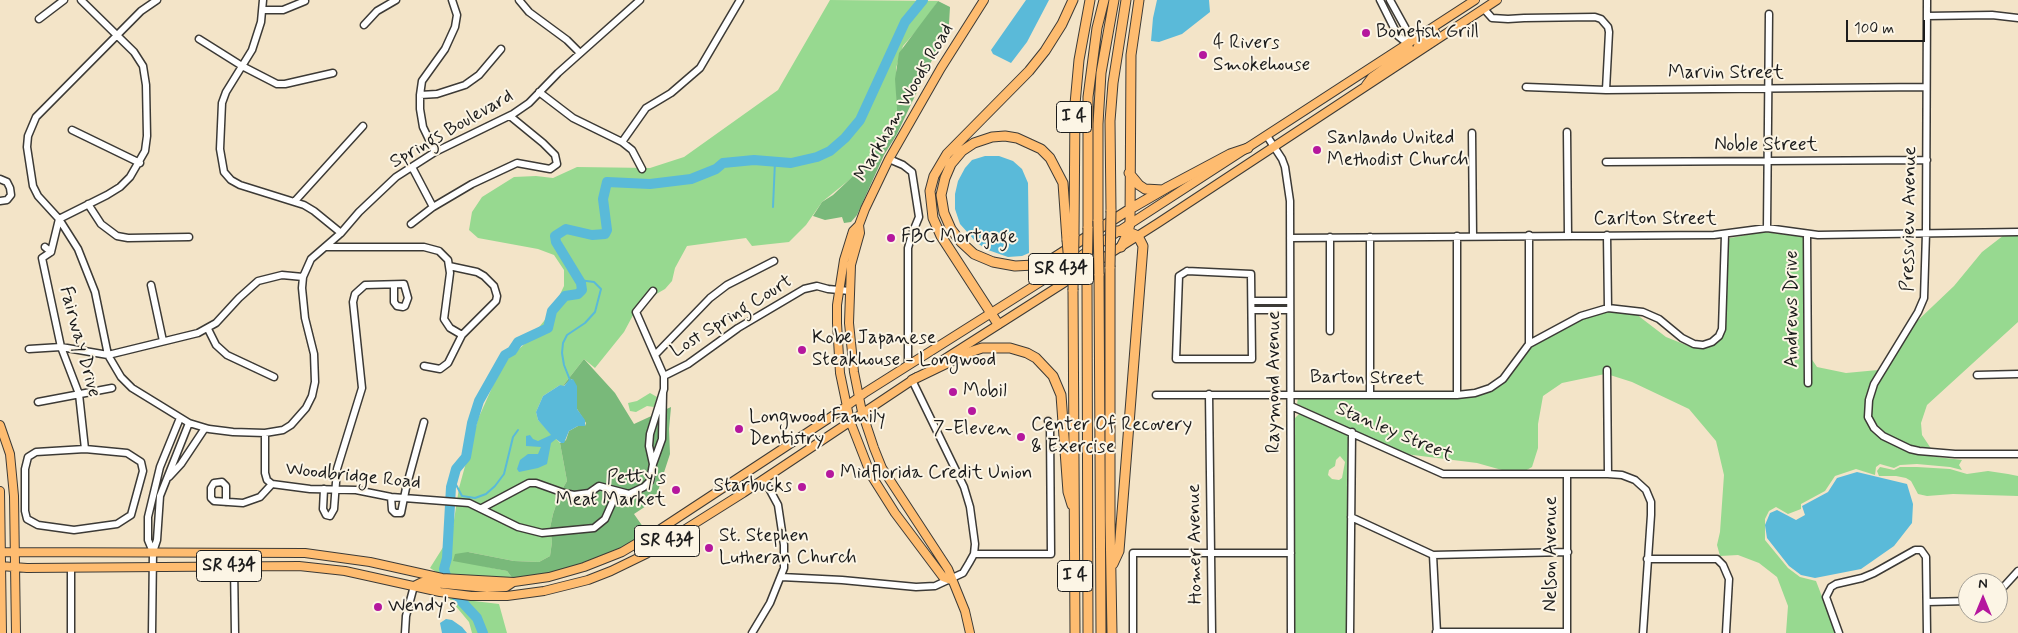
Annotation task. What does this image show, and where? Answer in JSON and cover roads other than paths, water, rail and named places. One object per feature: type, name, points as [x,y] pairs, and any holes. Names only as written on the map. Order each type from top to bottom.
[{"type":"highway","points":[[998,324],[942,236],[933,218],[930,191],[934,176],[946,154],[1029,71],[1045,51],[1062,24],[1072,0]]},
{"type":"highway","name":"I 4","points":[[1075,633],[1073,290],[1070,238],[1075,104],[1079,60],[1090,0]]},
{"type":"highway","points":[[1088,633],[1088,97],[1097,28],[1104,0]]},
{"type":"highway","points":[[1101,633],[1098,124],[1101,74],[1114,0]]},
{"type":"highway","name":"I 4","points":[[1112,633],[1110,521],[1110,121],[1113,84],[1126,0]]},
{"type":"highway","points":[[1112,567],[1119,551],[1143,246],[1133,234],[1130,223],[1129,173],[1131,55],[1139,0]]},
{"type":"highway","points":[[1070,238],[1063,183],[1050,158],[1041,149],[1017,138],[992,137],[974,143],[962,151],[952,164],[945,178],[942,194],[944,213],[951,229],[961,242],[974,254],[993,262],[1015,266],[1034,265],[1052,259],[1163,190],[1230,154],[1248,148]]},
{"type":"highway","points":[[1129,173],[1145,189],[1163,190]]},
{"type":"highway","points":[[1117,232],[1133,234]]},
{"type":"highway","points":[[1121,247],[1133,234]]},
{"type":"highway","points":[[912,380],[970,352],[983,348],[1016,349],[1032,356],[1042,364],[1056,382],[1061,395],[1068,492],[1075,518]]},
{"type":"main road","name":"Markham Woods Road","points":[[951,580],[943,577],[895,514],[871,475],[846,406],[840,373],[837,323],[839,291],[853,231],[859,225],[874,188],[889,159],[941,68],[984,0]]},
{"type":"main road","points":[[1133,234],[1224,180],[1497,0]]},
{"type":"main road","name":"SR 434","points":[[0,552],[277,552],[319,554],[456,580],[514,582],[549,577],[584,567],[622,552],[659,530],[859,396],[1045,280],[1472,1]]},
{"type":"main road","points":[[1414,56],[1419,44],[1444,25],[1456,12]]},
{"type":"main road","points":[[1362,90],[1372,77],[1406,53],[1409,48],[1408,44]]},
{"type":"main road","name":"Markham Woods Road","points":[[859,225],[860,233],[851,265],[849,323],[850,342],[862,412],[882,468],[948,569],[951,580]]},
{"type":"main road","name":"SR 434","points":[[0,566],[152,568],[272,565],[321,568],[368,575],[440,592],[471,596],[529,594],[566,587],[611,571],[646,554],[764,479],[862,412],[998,324],[1121,247]]},
{"type":"main road","points":[[0,425],[10,454],[14,496],[16,633]]},
{"type":"main road","points":[[0,491],[2,633]]},
{"type":"main road","points":[[951,580],[965,611],[970,633]]},
{"type":"main road","points":[[414,586],[422,582],[462,586],[506,587],[514,582]]},
{"type":"street","points":[[39,19],[64,0]]},
{"type":"street","points":[[59,219],[120,187],[140,163],[145,151],[147,136],[142,66],[134,52],[81,0]]},
{"type":"street","points":[[29,349],[61,347],[108,355],[163,341],[208,329],[216,324],[239,298],[258,281],[282,275],[303,277],[304,318],[314,354],[315,382],[312,396],[306,408],[291,425],[283,430],[265,433],[233,432],[205,428],[189,423],[132,388],[118,372],[108,355],[95,292],[88,270],[78,249],[59,219],[38,196],[33,186],[28,163],[28,136],[36,118],[141,11],[157,0]]},
{"type":"street","points":[[263,0],[264,10],[254,43],[226,92],[222,103],[220,149],[224,172],[231,180],[240,185],[295,201],[314,210],[341,233]]},
{"type":"street","points":[[364,25],[377,11],[396,0]]},
{"type":"street","points":[[436,152],[423,127],[420,95],[422,81],[445,49],[455,27],[457,15],[452,0]]},
{"type":"street","points":[[520,0],[529,12],[567,40],[580,53]]},
{"type":"street","name":"Springs Boulevard","points":[[303,277],[311,259],[341,233],[359,212],[396,177],[436,152],[510,116],[528,102],[640,0]]},
{"type":"street","points":[[622,142],[646,108],[671,92],[700,68],[740,0]]},
{"type":"street","points":[[1380,0],[1398,36],[1408,44]]},
{"type":"street","points":[[1390,0],[1406,29],[1408,44]]},
{"type":"street","name":"Pressview Avenue","points":[[1927,0],[1924,298],[1918,312],[1874,384],[1869,400],[1870,423],[1892,441],[1919,452],[2018,454]]},
{"type":"street","points":[[264,10],[283,10],[305,1]]},
{"type":"street","points":[[1484,9],[1492,18],[1595,17],[1601,19],[1606,24],[1608,32],[1606,90]]},
{"type":"street","points":[[1767,228],[1769,14]]},
{"type":"street","points":[[1927,16],[1992,15],[2018,18]]},
{"type":"street","points":[[199,39],[242,66],[277,84],[285,84],[333,73]]},
{"type":"street","points":[[420,95],[437,94],[465,86],[479,75],[501,50]]},
{"type":"street","name":"Marvin Street","points":[[1526,87],[1606,90],[1926,87]]},
{"type":"street","points":[[539,92],[573,118],[622,142],[632,150],[642,169]]},
{"type":"street","points":[[411,224],[433,207],[472,184],[517,163],[550,169],[557,164],[555,155],[510,116]]},
{"type":"street","points":[[295,201],[363,126]]},
{"type":"street","points":[[72,130],[140,163]]},
{"type":"street","points":[[1567,132],[1568,235]]},
{"type":"street","points":[[1472,134],[1473,236]]},
{"type":"street","name":"Raymond Avenue","points":[[1267,136],[1282,159],[1288,176],[1290,201],[1292,633]]},
{"type":"street","points":[[889,159],[904,165],[912,172],[919,217],[908,248],[908,365]]},
{"type":"street","name":"Noble Street","points":[[1606,162],[1926,160]]},
{"type":"street","points":[[412,167],[433,207]]},
{"type":"street","points":[[0,179],[7,182],[11,195],[7,200],[0,201]]},
{"type":"street","points":[[88,204],[101,224],[117,236],[128,238],[189,237]]},
{"type":"street","name":"Fairway Drive","points":[[59,219],[51,252],[42,258],[61,347],[79,394],[85,449]]},
{"type":"street","name":"Carlton Street","points":[[1290,238],[1725,234],[1767,228],[1808,234],[2018,232]]},
{"type":"street","points":[[1530,235],[1529,344],[1581,316],[1608,308],[1643,312],[1659,319],[1682,338],[1694,344],[1703,345],[1712,342],[1719,336],[1722,328],[1725,234]]},
{"type":"street","name":"Andrews Drive","points":[[1808,234],[1808,383]]},
{"type":"street","points":[[1607,235],[1608,308]]},
{"type":"street","points":[[1457,236],[1457,395]]},
{"type":"street","points":[[1330,237],[1330,331]]},
{"type":"street","points":[[1370,237],[1370,394]]},
{"type":"street","points":[[45,247],[51,252]]},
{"type":"street","points":[[325,247],[424,248],[443,254],[449,266],[444,319],[450,328],[462,335]]},
{"type":"street","points":[[655,355],[710,298],[727,285],[774,261]]},
{"type":"street","points":[[424,366],[440,369],[444,367],[448,363],[462,335],[493,306],[498,296],[494,286],[484,276],[477,272],[449,266]]},
{"type":"street","points":[[1187,271],[1251,274],[1252,310],[1252,358],[1176,359],[1179,276],[1181,274],[1187,271]]},
{"type":"street","points":[[150,285],[163,341]]},
{"type":"street","points":[[324,489],[323,509],[326,515],[330,516],[334,509],[337,469],[362,388],[353,302],[355,294],[365,285],[394,285]]},
{"type":"street","name":"Lost Spring Court","points":[[664,376],[688,364],[738,328],[804,289],[817,286],[839,291]]},
{"type":"street","points":[[482,508],[529,483],[541,484],[574,495],[589,493],[599,486],[630,494],[644,487],[650,481],[653,464],[662,439],[664,376],[636,312],[653,291]]},
{"type":"street","points":[[839,291],[850,292]]},
{"type":"street","points":[[1252,301],[1290,301]]},
{"type":"street","points":[[1252,310],[1290,310]]},
{"type":"street","points":[[208,329],[216,344],[227,355],[274,377]]},
{"type":"street","name":"Barton Street","points":[[1156,395],[1457,395],[1475,393],[1490,388],[1503,379],[1529,344]]},
{"type":"street","points":[[1607,370],[1608,474]]},
{"type":"street","points":[[1977,375],[2018,374]]},
{"type":"street","points":[[781,578],[842,580],[916,587],[935,586],[951,580],[962,573],[974,554],[974,531],[964,488],[912,380]]},
{"type":"street","points":[[38,402],[112,388]]},
{"type":"street","points":[[653,464],[649,446],[650,434],[662,392]]},
{"type":"street","name":"Homer Avenue","points":[[1210,394],[1212,633]]},
{"type":"street","name":"Stanley Street","points":[[1290,406],[1443,474],[1608,474],[1622,475],[1635,480],[1646,490],[1651,502],[1652,515],[1647,559],[1643,633]]},
{"type":"street","points":[[153,552],[148,540],[148,517],[160,467],[180,418]]},
{"type":"street","points":[[974,554],[1051,554],[1050,426],[1048,421]]},
{"type":"street","points":[[391,497],[392,510],[398,514],[402,510],[424,422]]},
{"type":"street","points":[[152,633],[152,568],[153,552],[157,540],[160,496],[189,423]]},
{"type":"street","points":[[168,478],[181,464],[205,428]]},
{"type":"street","points":[[1350,633],[1352,432]]},
{"type":"street","name":"Woodbridge Road","points":[[265,433],[265,472],[267,480],[272,484],[356,490],[391,497],[469,503],[518,527],[542,533],[594,528],[605,519],[617,492]]},
{"type":"street","points":[[85,449],[127,453],[141,462],[143,471],[131,515],[117,524],[74,530],[38,525],[27,519],[25,511],[25,469],[28,457],[36,452],[85,449]]},
{"type":"street","name":"Nelson Avenue","points":[[1567,474],[1568,632]]},
{"type":"street","points":[[752,633],[770,603],[781,578],[784,558],[778,505],[764,479]]},
{"type":"street","points":[[226,502],[243,503],[253,501],[272,484]]},
{"type":"street","points":[[1351,517],[1433,555],[1494,552],[1568,552]]},
{"type":"street","points":[[1839,633],[1828,604],[1827,592],[1836,584],[1874,574],[1910,551],[1921,550],[1926,557],[1927,633]]},
{"type":"street","points":[[1133,633],[1133,553],[1291,553]]},
{"type":"street","points":[[1433,555],[1436,633],[1568,632]]},
{"type":"street","points":[[1647,559],[1717,559],[1723,565],[1728,579],[1726,633]]},
{"type":"street","points":[[234,565],[235,633]]},
{"type":"street","points":[[584,567],[588,580]]},
{"type":"street","points":[[71,568],[71,633]]},
{"type":"street","points":[[2008,582],[2018,571]]},
{"type":"street","points":[[404,633],[406,616],[414,586]]},
{"type":"street","points":[[1927,602],[1958,601]]},
{"type":"water","points":[[1026,0],[1049,0],[1027,42],[1011,63],[993,54],[991,50]]},
{"type":"water","points":[[1157,0],[1209,0],[1210,12],[1182,34],[1159,42],[1151,41]]},
{"type":"water","points":[[985,156],[999,156],[1013,161],[1022,169],[1028,183],[1029,253],[1022,256],[1008,257],[988,250],[977,243],[960,224],[955,209],[955,194],[958,181],[972,160]]},
{"type":"water","points":[[573,379],[577,386],[577,409],[585,420],[585,426],[578,426],[569,431],[564,443],[556,439],[551,443],[547,464],[519,472],[517,469],[520,460],[528,454],[538,454],[541,447],[526,446],[526,436],[530,435],[538,441],[551,435],[538,420],[536,412],[543,396],[560,385],[564,386],[569,380]]},
{"type":"water","points":[[1857,472],[1907,484],[1913,504],[1912,523],[1894,546],[1861,569],[1815,578],[1801,575],[1789,566],[1767,538],[1765,525],[1770,513],[1777,510],[1796,520],[1805,515],[1802,506],[1828,492],[1837,478]]},
{"type":"water","points":[[446,619],[452,620],[467,633],[442,633],[440,623]]},
{"type":"waterway","points":[[483,633],[477,618],[450,589],[444,569],[447,558],[451,487],[456,469],[466,457],[472,423],[479,401],[505,355],[512,351],[518,342],[548,328],[552,311],[565,296],[578,294],[582,290],[581,283],[556,242],[555,236],[566,229],[592,235],[605,234],[607,230],[603,199],[607,182],[650,184],[691,179],[716,169],[723,163],[754,160],[791,163],[817,157],[830,151],[845,138],[860,120],[905,22],[923,0]]},
{"type":"waterway","points":[[773,207],[775,161]]},
{"type":"waterway","points":[[570,380],[564,365],[563,343],[567,335],[585,323],[595,312],[601,289],[594,282],[579,280]]},
{"type":"waterway","points":[[453,479],[462,496],[475,498],[486,494],[504,474],[513,437],[518,430]]},
{"type":"place","name":"Bonefish Grill","points":[[1366,33]]},
{"type":"place","name":"4 Rivers Smokehouse","points":[[1203,55]]},
{"type":"place","name":"Sanlando United Methodist Church","points":[[1317,150]]},
{"type":"place","name":"FBC Mortgage","points":[[891,238]]},
{"type":"place","name":"Kobe Japanese Steakhouse - Longwood","points":[[802,350]]},
{"type":"place","name":"Mobil","points":[[953,392]]},
{"type":"place","name":"7-Eleven","points":[[972,411]]},
{"type":"place","name":"Longwood Family Dentistry","points":[[739,429]]},
{"type":"place","name":"Center Of Recovery & Exercise","points":[[1021,437]]},
{"type":"place","name":"Midflorida Credit Union","points":[[830,474]]},
{"type":"place","name":"Starbucks","points":[[802,487]]},
{"type":"place","name":"Petty's Meat Market","points":[[676,490]]},
{"type":"place","name":"St. Stephen Lutheran Church","points":[[709,548]]},
{"type":"place","name":"Wendy's","points":[[378,607]]}]
